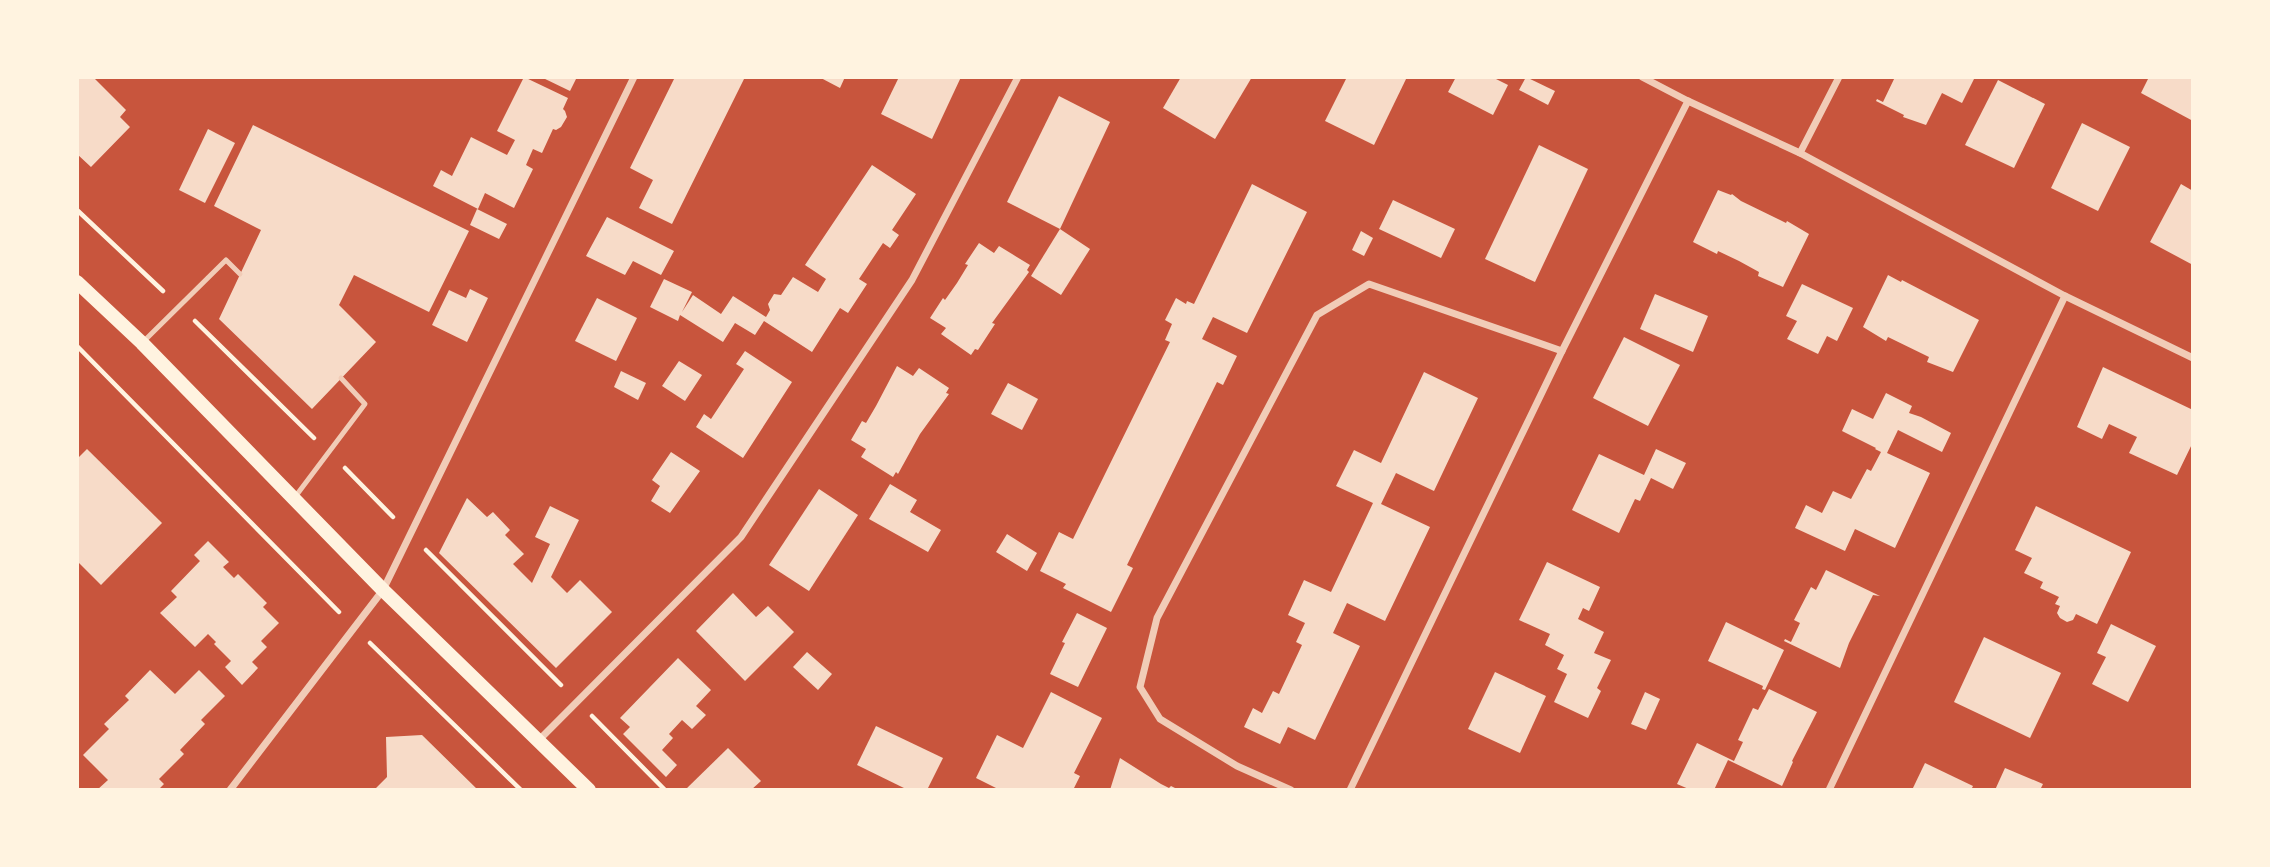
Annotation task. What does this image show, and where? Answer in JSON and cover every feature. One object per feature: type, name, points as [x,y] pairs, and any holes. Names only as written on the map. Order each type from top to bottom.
[{"type":"main road","points":[[77,282],[142,343],[383,590],[589,790]]},
{"type":"street","points":[[230,790],[383,590],[634,77]]},
{"type":"street","points":[[538,740],[740,537],[912,280],[1018,77]]},
{"type":"street","points":[[1642,77],[1800,153],[2065,296],[2193,358]]},
{"type":"street","points":[[1800,153],[1839,77]]},
{"type":"street","points":[[1350,790],[1562,351],[1688,101]]},
{"type":"street","points":[[1291,790],[1237,766],[1160,719],[1140,687],[1157,618],[1317,315],[1369,284],[1562,351]]},
{"type":"street","points":[[1829,790],[2065,296]]},
{"type":"lane","points":[[142,343],[226,260],[240,274]]},
{"type":"lane","points":[[293,499],[365,404],[341,378]]},
{"type":"path","points":[[77,210],[328,452],[666,790]]},
{"type":"path","points":[[77,346],[355,628],[521,790]]},
{"type":"building","points":[[77,77],[93,77],[126,110],[120,117],[130,127],[91,167],[77,154]]},
{"type":"building","points":[[524,77],[568,98],[563,109],[567,117],[561,127],[553,129],[542,153],[533,149],[526,165],[533,169],[514,208],[485,193],[478,209],[433,186],[441,170],[452,176],[471,137],[507,155],[515,140],[497,131]]},
{"type":"building","points":[[541,77],[577,77],[570,91]]},
{"type":"building","points":[[675,77],[744,79],[672,224],[639,208],[653,180],[630,168]]},
{"type":"building","points":[[819,77],[845,77],[840,88]]},
{"type":"building","points":[[899,77],[961,77],[932,139],[881,114]]},
{"type":"building","points":[[1181,77],[1252,77],[1215,139],[1163,108]]},
{"type":"building","points":[[1347,77],[1407,77],[1374,145],[1325,121]]},
{"type":"building","points":[[1456,77],[1492,77],[1508,85],[1493,115],[1448,92]]},
{"type":"building","points":[[1526,77],[1555,91],[1548,105],[1519,90]]},
{"type":"building","points":[[1895,77],[1975,77],[1962,103],[1942,93],[1926,125],[1903,117],[1904,115],[1876,101],[1877,99],[1883,102]]},
{"type":"building","points":[[2149,77],[2193,77],[2193,121],[2141,93]]},
{"type":"building","points":[[1998,80],[2045,104],[2014,168],[1965,145]]},
{"type":"building","points":[[1059,96],[1110,122],[1060,229],[1007,202]]},
{"type":"building","points":[[2082,123],[2130,147],[2098,211],[2051,188]]},
{"type":"building","points":[[253,125],[469,231],[429,312],[354,275],[339,305],[376,342],[312,409],[219,319],[261,230],[214,206]]},
{"type":"building","points":[[208,129],[235,143],[205,203],[179,190]]},
{"type":"building","points":[[1539,145],[1588,169],[1535,282],[1485,259]]},
{"type":"building","points":[[872,165],[916,194],[892,230],[899,235],[890,248],[883,243],[859,279],[867,284],[848,313],[840,308],[812,352],[764,321],[755,335],[735,323],[723,342],[680,315],[678,321],[650,307],[664,279],[692,292],[682,312],[693,295],[721,314],[733,296],[766,317],[770,310],[768,304],[774,294],[781,295],[793,277],[818,292],[826,279],[805,265]]},
{"type":"building","points":[[1252,184],[1307,212],[1247,333],[1213,317],[1202,339],[1237,356],[1223,385],[1217,382],[1127,565],[1133,568],[1111,612],[1063,588],[1066,584],[1040,571],[1059,532],[1073,539],[1170,342],[1165,340],[1172,324],[1165,320],[1176,298],[1186,304],[1187,301],[1194,304]]},
{"type":"building","points":[[2181,184],[2193,191],[2193,265],[2150,242]]},
{"type":"building","points":[[1718,190],[1732,194],[1809,234],[1783,287],[1758,276],[1759,272],[1739,261],[1693,242]]},
{"type":"building","points":[[1393,200],[1455,229],[1441,258],[1379,229]]},
{"type":"building","points":[[477,209],[507,224],[499,239],[470,225]]},
{"type":"building","points":[[607,217],[674,251],[661,275],[633,261],[625,275],[586,256]]},
{"type":"building","points":[[1060,229],[1090,249],[1061,295],[1031,276]]},
{"type":"building","points":[[1361,231],[1373,238],[1364,256],[1352,250]]},
{"type":"building","points":[[979,243],[994,253],[999,246],[1030,265],[1027,270],[1029,272],[992,323],[995,324],[978,350],[975,349],[971,355],[941,334],[946,328],[930,318],[957,283],[968,265],[965,264]]},
{"type":"building","points":[[1888,275],[1979,320],[1953,372],[1927,362],[1929,357],[1888,337],[1886,341],[1863,327]]},
{"type":"building","points":[[1802,284],[1853,308],[1837,341],[1827,336],[1818,354],[1787,339],[1797,321],[1786,316]]},
{"type":"building","points":[[470,289],[488,298],[467,342],[432,325],[449,290],[466,298]]},
{"type":"building","points":[[1655,294],[1708,316],[1693,352],[1640,329]]},
{"type":"building","points":[[597,298],[637,318],[616,361],[575,341]]},
{"type":"building","points":[[1624,337],[1680,365],[1648,426],[1593,398]]},
{"type":"building","points":[[745,351],[792,382],[743,458],[696,427],[704,414],[711,419],[744,369],[736,364]]},
{"type":"building","points":[[679,361],[702,375],[685,401],[662,386]]},
{"type":"building","points":[[897,366],[913,376],[919,368],[949,388],[946,393],[949,394],[920,434],[898,474],[896,472],[893,477],[861,457],[866,449],[851,440],[862,421],[866,423]]},
{"type":"building","points":[[2103,367],[2193,410],[2193,442],[2177,475],[2129,453],[2137,437],[2109,424],[2102,439],[2077,427]]},
{"type":"building","points":[[621,371],[646,383],[638,400],[614,387]]},
{"type":"building","points":[[1424,372],[1478,398],[1434,491],[1396,473],[1381,504],[1430,527],[1385,621],[1347,603],[1333,633],[1360,646],[1315,740],[1288,727],[1280,744],[1244,727],[1253,708],[1262,713],[1273,691],[1279,694],[1302,645],[1296,642],[1305,623],[1288,615],[1304,580],[1331,592],[1373,503],[1336,486],[1354,450],[1381,463]]},
{"type":"building","points":[[1008,383],[1038,399],[1022,430],[991,414]]},
{"type":"building","points":[[1886,393],[1912,406],[1909,413],[1951,433],[1942,452],[1898,430],[1887,453],[1930,473],[1895,548],[1855,529],[1845,551],[1795,528],[1806,505],[1822,513],[1833,491],[1851,499],[1867,469],[1871,471],[1881,452],[1842,431],[1852,409],[1873,419]]},
{"type":"building","points":[[87,449],[162,523],[101,585],[77,561],[77,459]]},
{"type":"building","points":[[1656,449],[1686,463],[1673,489],[1651,478],[1640,501],[1635,499],[1619,533],[1572,510],[1599,454],[1644,475]]},
{"type":"building","points":[[671,452],[700,471],[670,513],[651,501],[660,486],[652,480]]},
{"type":"building","points":[[890,484],[917,500],[910,512],[941,530],[928,552],[869,519]]},
{"type":"building","points":[[819,489],[858,515],[809,591],[769,565]]},
{"type":"building","points":[[467,498],[487,517],[493,512],[510,530],[505,535],[524,554],[513,564],[532,583],[550,544],[535,537],[550,506],[579,520],[551,577],[567,593],[580,580],[612,612],[556,668],[439,553]]},
{"type":"building","points":[[2036,506],[2131,552],[2097,624],[2076,614],[2073,620],[2067,622],[2060,618],[2057,613],[2060,606],[2055,604],[2059,597],[2040,588],[2043,582],[2024,573],[2032,558],[2015,550]]},
{"type":"building","points":[[1007,534],[1037,553],[1027,571],[996,552]]},
{"type":"building","points":[[208,541],[229,562],[223,567],[234,578],[238,574],[267,603],[263,607],[279,623],[261,641],[267,647],[252,662],[258,668],[242,685],[225,667],[231,661],[208,634],[195,647],[160,613],[177,597],[171,591],[200,561],[194,555]]},
{"type":"building","points":[[1547,562],[1600,587],[1589,611],[1583,608],[1578,619],[1604,632],[1594,653],[1611,660],[1597,688],[1601,691],[1588,718],[1554,702],[1567,674],[1557,669],[1564,655],[1545,645],[1550,634],[1519,620]]},
{"type":"building","points":[[1826,570],[1880,596],[1873,595],[1840,668],[1784,641],[1785,639],[1791,642],[1800,623],[1794,620],[1811,587],[1816,590]]},
{"type":"building","points":[[733,593],[756,617],[768,606],[794,632],[745,681],[696,631]]},
{"type":"building","points":[[1077,613],[1107,628],[1078,687],[1050,674]]},
{"type":"building","points":[[1726,622],[1784,650],[1765,690],[1762,689],[1763,686],[1708,661]]},
{"type":"building","points":[[2111,624],[2156,646],[2128,702],[2092,684],[2106,657],[2097,653]]},
{"type":"building","points":[[1984,637],[2061,673],[2030,738],[1954,702]]},
{"type":"building","points":[[807,652],[832,674],[818,690],[793,667]]},
{"type":"building","points":[[678,658],[711,690],[696,706],[706,715],[692,729],[682,720],[669,734],[673,738],[662,750],[677,765],[666,777],[623,734],[630,727],[620,718]]},
{"type":"building","points":[[150,670],[175,694],[199,670],[225,696],[201,720],[205,724],[180,750],[184,754],[159,779],[164,784],[158,790],[97,790],[108,780],[83,755],[109,729],[104,724],[129,700],[125,696]]},
{"type":"building","points":[[1495,672],[1546,696],[1520,753],[1468,729]]},
{"type":"building","points":[[1769,689],[1817,712],[1782,786],[1728,760],[1714,790],[1691,790],[1677,784],[1697,743],[1734,761],[1743,742],[1738,740],[1753,708],[1758,710]]},
{"type":"building","points":[[1051,692],[1102,718],[1074,773],[1080,776],[1073,790],[1000,790],[976,778],[997,735],[1023,748]]},
{"type":"building","points":[[1645,692],[1660,699],[1646,730],[1631,724]]},
{"type":"building","points":[[876,726],[943,758],[927,790],[908,790],[857,765]]},
{"type":"building","points":[[422,735],[478,790],[374,790],[387,777],[386,737]]},
{"type":"building","points":[[728,748],[761,781],[751,790],[685,790]]},
{"type":"building","points":[[1120,758],[1161,784],[1179,790],[1110,790]]},
{"type":"building","points":[[1925,763],[1973,786],[1971,790],[1912,790]]},
{"type":"building","points":[[2005,768],[2043,784],[2040,790],[1995,790]]}]
